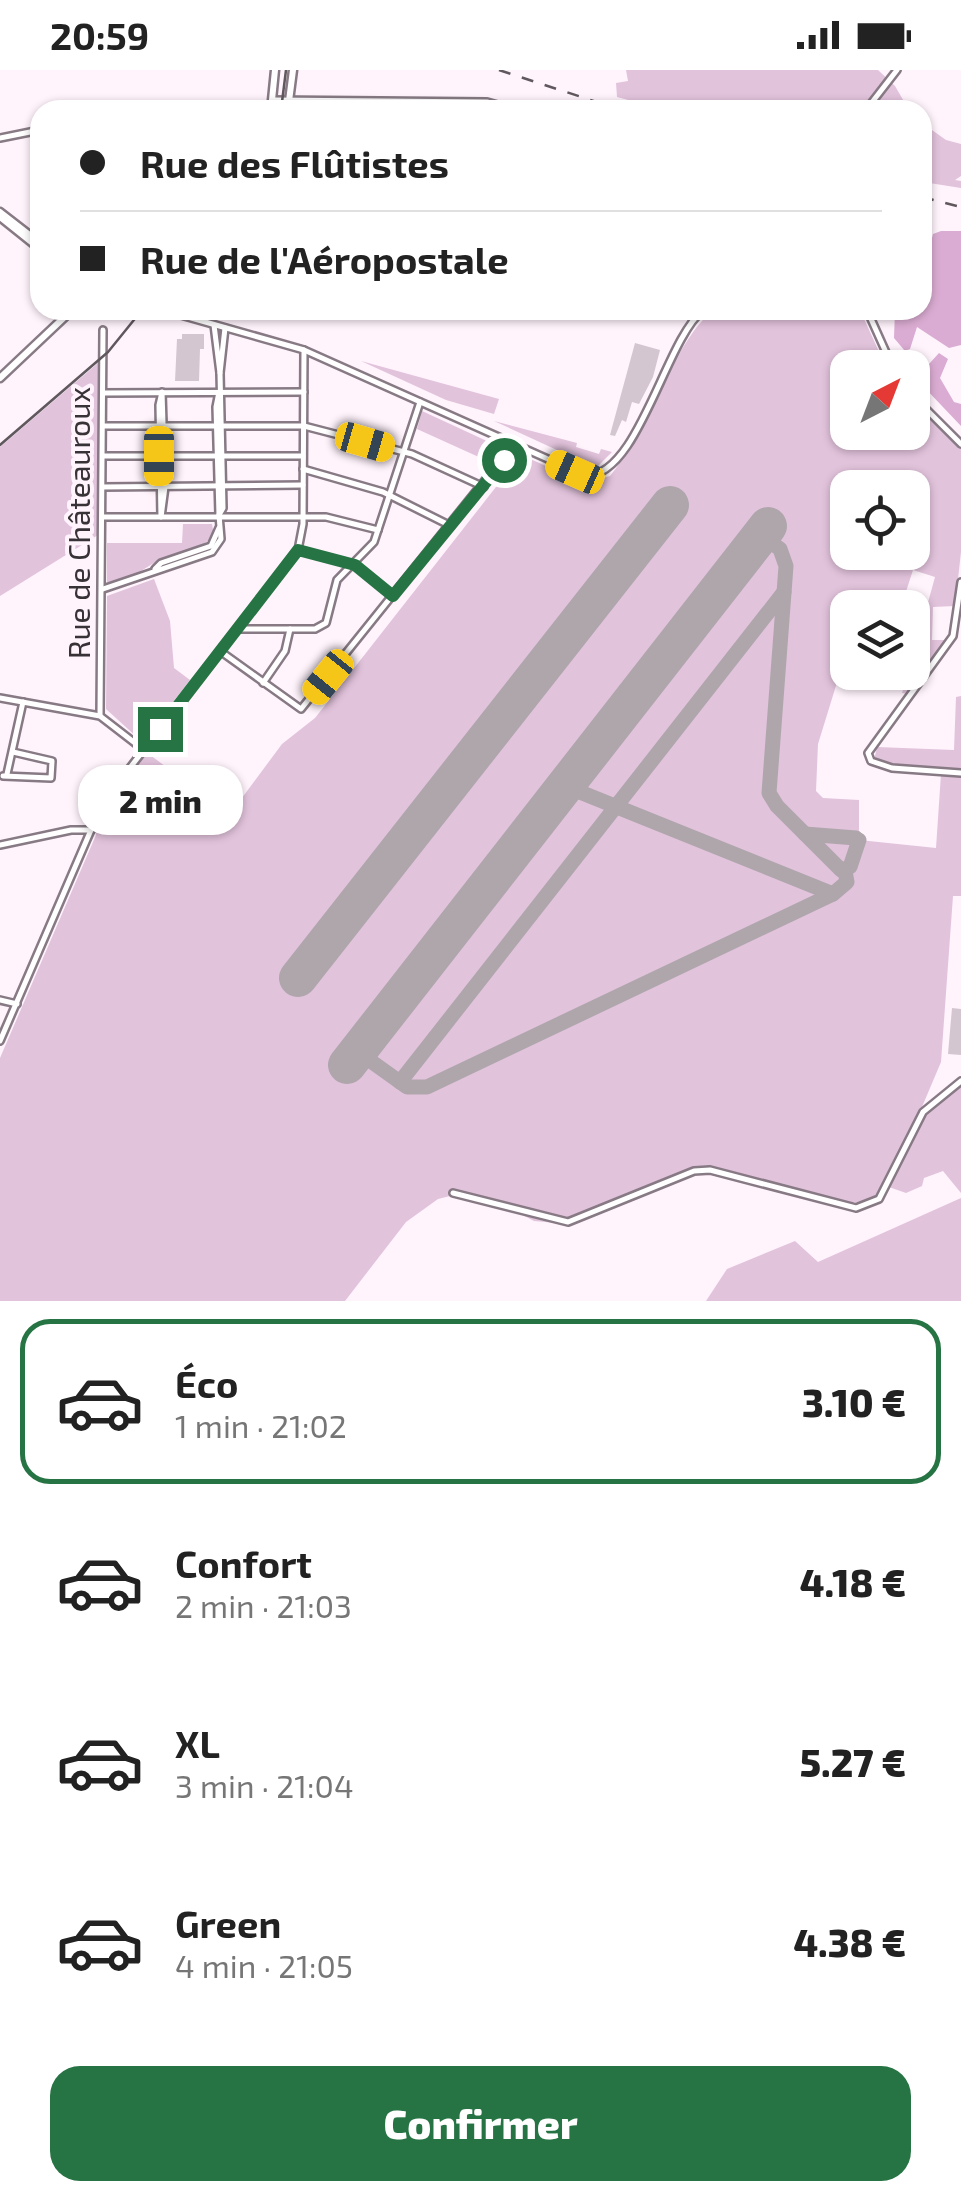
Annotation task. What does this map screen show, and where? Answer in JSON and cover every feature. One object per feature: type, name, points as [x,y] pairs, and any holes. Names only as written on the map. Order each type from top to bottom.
[{"type":"street","points":[[272,100],[275,70]]},
{"type":"street","points":[[289,100],[293,70]]},
{"type":"street","points":[[873,100],[896,70]]},
{"type":"street","points":[[0,138],[30,132]]},
{"type":"street","points":[[0,215],[30,238]]},
{"type":"street","points":[[0,378],[61,320]]},
{"type":"street","points":[[197,320],[304,350],[586,476],[602,474],[642,419],[694,320]]},
{"type":"street","points":[[871,320],[885,350]]},
{"type":"street","points":[[214,325],[216,366],[220,372]]},
{"type":"street","points":[[103,589],[145,578],[162,562],[210,546],[219,528],[223,508],[219,425],[224,328]]},
{"type":"street","name":"Rue de Châteauroux","points":[[100,716],[103,330]]},
{"type":"street","points":[[1,1039],[91,830],[92,818],[298,550],[304,485],[304,350]]},
{"type":"street","points":[[162,392],[162,517]]},
{"type":"street","points":[[103,393],[304,392]]},
{"type":"street","points":[[237,629],[315,629],[326,623],[337,580],[370,549],[420,402]]},
{"type":"street","points":[[930,413],[961,444]]},
{"type":"street","points":[[104,426],[304,426],[404,452],[484,486]]},
{"type":"street","points":[[220,650],[300,709],[484,486],[514,444]]},
{"type":"street","points":[[103,456],[303,456]]},
{"type":"street","points":[[303,469],[390,495],[451,526]]},
{"type":"street","points":[[104,487],[304,485]]},
{"type":"street","points":[[103,517],[331,517],[378,530]]},
{"type":"street","points":[[298,550],[351,564],[393,596]]},
{"type":"street","points":[[961,582],[954,636],[868,751],[869,759],[892,768],[961,773]]},
{"type":"street","points":[[262,683],[285,651],[290,629]]},
{"type":"street","points":[[0,698],[100,716],[144,750]]},
{"type":"street","points":[[2,777],[10,768],[23,702]]},
{"type":"street","points":[[2,777],[51,778],[52,761],[14,752]]},
{"type":"street","points":[[0,845],[70,830],[91,830]]},
{"type":"street","points":[[0,1000],[16,1004]]},
{"type":"street","points":[[453,1193],[568,1222],[694,1172],[710,1170],[856,1208],[879,1199],[923,1112],[961,1081]]},
{"type":"shaded area","points":[[626,70],[878,70],[903,100],[617,97],[616,83],[628,81]]},
{"type":"shaded area","points":[[932,130],[961,144],[961,176],[955,180],[961,181],[961,188],[932,183]]},
{"type":"shaded area","points":[[941,231],[961,231],[961,345],[949,348],[917,327],[910,349],[904,350],[894,338],[895,320],[932,320],[932,238]]},
{"type":"shaded area","points":[[703,320],[865,320],[878,350],[830,350],[830,450],[930,450],[930,420],[961,449],[961,552],[955,606],[933,607],[932,640],[947,640],[930,664],[930,595],[935,577],[913,570],[907,590],[830,590],[830,690],[835,690],[818,744],[816,791],[823,798],[859,800],[859,840],[936,848],[941,774],[873,765],[877,747],[954,750],[956,697],[961,696],[961,896],[953,896],[941,1062],[919,1114],[961,1086],[961,1193],[943,1171],[924,1178],[922,1186],[906,1193],[886,1186],[874,1200],[831,1205],[707,1174],[692,1175],[568,1224],[534,1221],[515,1211],[450,1196],[438,1199],[406,1222],[345,1301],[0,1301],[0,1058],[96,835],[95,816],[146,752],[230,814],[282,744],[315,718],[521,455],[585,483],[610,476],[674,363]]},
{"type":"shaded area","points":[[939,353],[948,359],[940,378],[954,402],[961,404],[961,426],[930,393],[930,363]]},
{"type":"shaded area","points":[[361,361],[499,399],[494,414],[446,400]]},
{"type":"shaded area","points":[[98,363],[98,535],[0,596],[0,447]]},
{"type":"shaded area","points":[[422,411],[503,451],[492,463],[417,429]]},
{"type":"shaded area","points":[[494,421],[577,443],[576,447],[599,454],[601,449],[612,452],[596,468]]},
{"type":"shaded area","points":[[183,524],[212,524],[214,535],[203,544],[164,558],[130,577],[107,582],[107,543],[182,543]]},
{"type":"shaded area","points":[[154,579],[170,621],[174,668],[190,680],[145,738],[139,739],[106,709],[107,596]]},
{"type":"shaded area","points":[[961,1198],[961,1301],[706,1301],[727,1269],[795,1241],[818,1262]]},
{"type":"building","points":[[182,334],[204,334],[199,381],[175,381],[177,339],[182,339]]},
{"type":"building","points":[[635,343],[660,350],[653,377],[639,404],[632,402],[626,422],[622,420],[615,436],[610,435]]},
{"type":"building","points":[[952,1008],[961,1009],[961,1055],[948,1054]]},
{"type":"taxiway","points":[[761,535],[780,549],[786,566],[769,793],[777,806],[841,870],[850,867],[859,840]]},
{"type":"taxiway","points":[[400,1082],[784,592]]},
{"type":"taxiway","points":[[565,786],[833,894]]},
{"type":"taxiway","points":[[805,834],[856,838]]},
{"type":"taxiway","points":[[358,1052],[407,1087],[427,1087],[833,894],[847,882],[845,871]]},
{"type":"runway","points":[[298,978],[670,505]]},
{"type":"runway","points":[[347,1065],[768,526]]},
{"type":"tram line","points":[[282,100],[286,70]]},
{"type":"tram line","points":[[0,445],[108,352],[134,320]]},
{"type":"railway","points":[[499,70],[590,100]]},
{"type":"railway","points":[[932,200],[961,207]]},
{"type":"route","points":[[160,729],[298,550],[355,565],[393,596],[504,460]]}]
